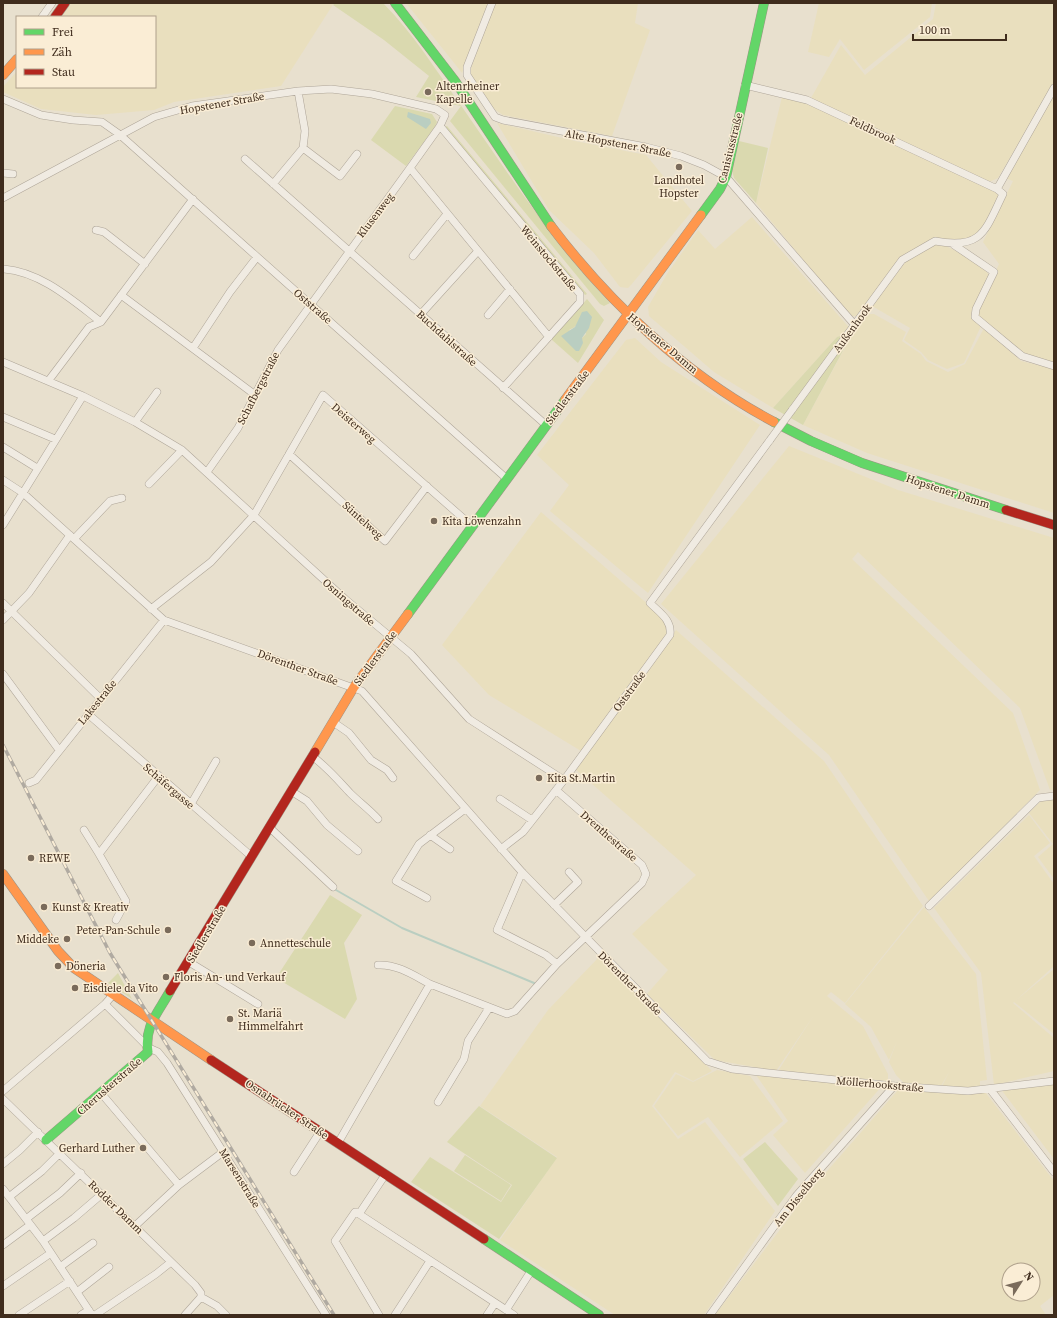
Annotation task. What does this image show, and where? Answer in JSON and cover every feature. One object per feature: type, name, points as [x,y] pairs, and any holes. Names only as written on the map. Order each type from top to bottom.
[{"type":"main road","points":[[56,16],[65,3]]},
{"type":"main road","name":"Hopstener Damm","points":[[395,3],[421,34],[450,73],[542,214],[581,263],[628,314],[690,367],[715,385],[794,433],[855,461],[1054,526]]},
{"type":"main road","name":"Canisiusstraße","points":[[628,314],[720,189],[726,176],[764,3]]},
{"type":"main road","points":[[3,76],[16,60]]},
{"type":"main road","name":"Siedlerstraße","points":[[152,1022],[354,687],[628,314]]},
{"type":"main road","name":"Osnabrücker Straße","points":[[4,879],[58,951],[74,968],[112,996],[599,1315]]},
{"type":"main road","name":"Cheruskerstraße","points":[[46,1140],[148,1052],[149,1048],[146,1038],[152,1022]]},
{"type":"street","points":[[43,16],[52,3]]},
{"type":"street","name":"Alte Hopstener Straße","points":[[492,3],[467,67],[467,75],[495,117],[503,120],[646,147],[681,156],[726,176],[854,324]]},
{"type":"street","name":"Feldbrook","points":[[745,85],[807,100],[997,189]]},
{"type":"street","points":[[997,189],[1054,88]]},
{"type":"street","name":"Hopstener Straße","points":[[3,198],[154,116],[192,106],[298,91],[331,89],[372,94],[436,109],[445,115],[440,126]]},
{"type":"street","points":[[273,184],[302,148],[305,131],[298,91]]},
{"type":"street","name":"Oststraße","points":[[3,99],[42,115],[73,120],[102,122],[119,134],[508,479]]},
{"type":"street","name":"Klusenweg","points":[[310,304],[440,126]]},
{"type":"street","name":"Weinstockstraße","points":[[440,126],[580,294],[580,302],[503,388]]},
{"type":"street","points":[[302,148],[340,176],[357,154]]},
{"type":"street","name":"Buchdahlstraße","points":[[245,159],[546,425]]},
{"type":"street","points":[[410,168],[549,337]]},
{"type":"street","points":[[3,173],[13,174]]},
{"type":"street","name":"Außenhook","points":[[650,603],[902,260],[935,241],[954,245],[978,237],[986,229],[1003,194],[997,189]]},
{"type":"street","points":[[49,380],[89,327],[101,322],[122,296],[193,199]]},
{"type":"street","points":[[413,256],[448,214]]},
{"type":"street","points":[[96,230],[104,232],[145,264]]},
{"type":"street","points":[[954,245],[994,272],[976,309],[975,317],[1022,356],[1054,366]]},
{"type":"street","points":[[421,314],[478,250]]},
{"type":"street","points":[[193,348],[230,292],[258,257]]},
{"type":"street","points":[[4,269],[17,270],[55,288],[101,322]]},
{"type":"street","points":[[488,315],[510,289]]},
{"type":"street","points":[[122,296],[254,394]]},
{"type":"street","name":"Schafbergstraße","points":[[207,472],[238,428],[254,394],[278,350],[310,304]]},
{"type":"street","name":"Osningstraße","points":[[3,362],[49,380],[136,422],[182,450],[345,599],[411,654],[469,719],[564,780]]},
{"type":"street","points":[[136,422],[158,392]]},
{"type":"street","name":"Deisterweg","points":[[254,516],[323,395],[472,526]]},
{"type":"street","points":[[3,525],[83,396]]},
{"type":"street","points":[[3,417],[55,439]]},
{"type":"street","points":[[3,447],[37,468]]},
{"type":"street","points":[[149,484],[182,450]]},
{"type":"street","name":"Süntelweg","points":[[289,454],[385,540],[427,486]]},
{"type":"street","name":"Dörenther Straße","points":[[3,480],[23,493],[164,620],[354,687],[369,697],[465,809],[522,872],[707,1061]]},
{"type":"street","points":[[3,620],[29,593],[72,537],[110,501],[122,498]]},
{"type":"street","points":[[151,609],[211,562],[254,516]]},
{"type":"street","points":[[3,603],[100,698]]},
{"type":"street","name":"Oststraße","points":[[564,780],[670,635],[671,627],[668,621],[650,603]]},
{"type":"street","name":"Lakestraße","points":[[29,783],[36,780],[100,698],[164,620]]},
{"type":"street","points":[[3,674],[60,750]]},
{"type":"street","name":"Schäfergasse","points":[[88,714],[158,777],[252,856]]},
{"type":"street","points":[[333,722],[349,733],[371,760],[387,770],[393,778]]},
{"type":"street","points":[[312,756],[331,771],[351,794],[366,805],[378,819]]},
{"type":"street","points":[[190,804],[216,761]]},
{"type":"street","points":[[99,854],[158,777]]},
{"type":"street","points":[[501,849],[523,832],[564,780]]},
{"type":"street","name":"Drenthestraße","points":[[378,965],[388,964],[398,967],[430,984],[489,1008],[507,1014],[515,1011],[557,964],[642,883],[646,874],[642,865],[556,790]]},
{"type":"street","points":[[291,791],[307,801],[328,824],[358,851]]},
{"type":"street","points":[[929,906],[1038,798],[1054,796]]},
{"type":"street","points":[[500,799],[532,820]]},
{"type":"street","points":[[427,898],[396,881],[419,844],[465,809]]},
{"type":"street","points":[[269,828],[333,887]]},
{"type":"street","points":[[84,830],[126,901],[116,920]]},
{"type":"street","points":[[430,835],[450,849]]},
{"type":"street","points":[[522,872],[497,930],[546,955],[557,964]]},
{"type":"street","points":[[554,905],[578,882],[569,872]]},
{"type":"street","points":[[189,962],[258,1004]]},
{"type":"street","points":[[338,1143],[430,984]]},
{"type":"street","points":[[3,1091],[105,1004],[112,996]]},
{"type":"street","points":[[105,1004],[149,1048]]},
{"type":"street","points":[[438,1102],[464,1059],[468,1041],[489,1008]]},
{"type":"street","name":"Marsenstraße","points":[[149,1048],[158,1052],[167,1063],[326,1315]]},
{"type":"street","name":"Möllerhookstraße","points":[[707,1061],[732,1069],[894,1086],[968,1091],[1054,1081]]},
{"type":"street","name":"Am Disselberg","points":[[710,1315],[796,1196],[894,1086]]},
{"type":"street","points":[[990,1089],[1054,1172]]},
{"type":"street","points":[[101,1093],[179,1185]]},
{"type":"street","name":"Rodder Damm","points":[[3,1099],[195,1285],[201,1293],[201,1297],[216,1306],[226,1315]]},
{"type":"street","points":[[3,1164],[38,1132]]},
{"type":"street","points":[[294,1172],[320,1132]]},
{"type":"street","points":[[135,1226],[179,1185],[224,1152]]},
{"type":"street","points":[[9,1197],[37,1175],[60,1153]]},
{"type":"street","points":[[3,1245],[81,1173]]},
{"type":"street","points":[[359,1214],[385,1175]]},
{"type":"street","points":[[3,1189],[43,1241],[92,1313]]},
{"type":"street","points":[[43,1241],[74,1218],[102,1194]]},
{"type":"street","points":[[379,1315],[335,1240],[355,1212],[514,1315]]},
{"type":"street","points":[[60,1267],[93,1243]]},
{"type":"street","points":[[3,1286],[51,1253]]},
{"type":"street","points":[[395,1315],[430,1261]]},
{"type":"street","points":[[81,1315],[92,1313],[156,1274],[171,1262]]},
{"type":"street","points":[[77,1292],[109,1267]]},
{"type":"street","points":[[506,1310],[531,1271]]},
{"type":"street","points":[[19,1315],[70,1281]]},
{"type":"street","points":[[186,1315],[201,1297]]},
{"type":"street","points":[[487,1315],[495,1303]]},
{"type":"shaded area","points":[[71,3],[334,3],[281,86],[174,102],[154,110],[96,115],[41,109],[3,92],[3,87],[16,72],[16,88],[156,88],[156,16],[61,16]]},
{"type":"shaded area","points":[[406,3],[490,3],[462,73],[455,64]]},
{"type":"shaded area","points":[[493,3],[638,3],[635,23],[650,30],[612,136],[503,115],[491,107],[472,78],[470,72]]},
{"type":"shaded area","points":[[819,3],[932,3],[930,17],[864,70],[840,39],[829,57],[808,52]]},
{"type":"shaded area","points":[[936,3],[1054,3],[1054,83],[998,178],[987,183],[811,98],[841,45],[865,75],[933,19]]},
{"type":"shaded area","points":[[1054,89],[1054,366],[1022,356],[975,317],[999,264],[983,242],[1013,181],[1005,178]]},
{"type":"shaded area","points":[[782,97],[808,104],[1000,193],[983,227],[972,237],[956,241],[935,241],[902,260],[868,306],[856,316],[850,316],[756,203]]},
{"type":"shaded area","points":[[408,112],[430,119],[431,123],[426,129],[407,117]]},
{"type":"shaded area","points":[[497,123],[575,141],[646,155],[692,211],[631,285],[628,288],[620,287],[594,253],[549,210]]},
{"type":"shaded area","points":[[752,217],[853,332],[866,314],[874,314],[906,332],[902,341],[921,354],[926,361],[948,372],[965,364],[984,328],[1021,361],[1054,369],[1054,513],[867,453],[803,425],[853,333],[837,337],[773,408],[714,372],[649,316],[648,307],[667,274],[698,230],[715,249]]},
{"type":"shaded area","points":[[934,245],[946,246],[958,252],[984,269],[989,275],[971,313],[974,320],[981,326],[964,363],[947,369],[928,360],[921,352],[904,340],[910,328],[872,306],[907,260]]},
{"type":"shaded area","points":[[587,311],[592,317],[589,328],[582,338],[583,343],[579,351],[576,351],[561,336],[575,327],[582,312]]},
{"type":"shaded area","points":[[635,338],[661,362],[760,425],[648,593],[550,511],[569,485],[537,455],[626,340]]},
{"type":"shaded area","points":[[789,446],[898,490],[1054,538],[1054,790],[1050,790],[1020,708],[858,552],[852,559],[1013,713],[1040,790],[929,901],[829,755],[661,604]]},
{"type":"shaded area","points":[[541,512],[650,606],[668,625],[667,635],[581,751],[489,695],[442,645]]},
{"type":"shaded area","points":[[676,630],[824,761],[923,906],[845,1003],[831,992],[827,996],[863,1026],[888,1074],[888,1081],[778,1071],[814,1015],[776,1071],[715,1060],[647,994],[668,970],[632,934],[696,875],[575,769]]},
{"type":"shaded area","points":[[1054,799],[1054,879],[1038,857],[1053,844],[1029,813],[1042,800]]},
{"type":"shaded area","points":[[1029,815],[1050,843],[1034,856],[1054,884],[1054,966],[1013,1003],[1054,1038],[1054,1071],[994,1085],[981,973],[934,908]]},
{"type":"shaded area","points":[[924,907],[976,974],[987,1080],[980,1081],[980,1087],[967,1088],[942,1086],[949,1072],[941,1086],[905,1084],[896,1075],[889,1062],[897,1041],[889,1060],[871,1027],[845,1004]]},
{"type":"shaded area","points":[[600,956],[712,1071],[693,1081],[675,1072],[652,1106],[678,1139],[705,1122],[775,1211],[704,1315],[615,1315],[500,1240],[557,1157],[480,1106],[548,1010]]},
{"type":"shaded area","points":[[1054,969],[1054,1034],[1014,1002]]},
{"type":"shaded area","points":[[717,1070],[750,1076],[783,1121],[740,1157],[708,1117],[678,1136],[654,1106],[676,1074],[693,1082]]},
{"type":"shaded area","points":[[754,1072],[883,1085],[805,1173],[773,1135],[788,1121]]},
{"type":"shaded area","points":[[1054,1083],[1054,1159],[1000,1088]]},
{"type":"shaded area","points":[[898,1090],[985,1092],[1054,1181],[1054,1295],[1040,1306],[1046,1315],[715,1315],[807,1194]]},
{"type":"green space","points":[[335,3],[383,3],[405,27],[425,54],[551,233],[589,280],[610,303],[604,306],[600,304],[450,121],[461,106],[416,97],[429,76],[384,40],[333,5]]},
{"type":"green space","points":[[395,106],[432,114],[437,122],[435,127],[406,166],[371,140]]},
{"type":"green space","points":[[447,126],[587,294],[585,295],[445,127]]},
{"type":"green space","points":[[739,141],[768,148],[756,203],[734,178],[732,171]]},
{"type":"green space","points":[[587,299],[604,320],[578,363],[551,339]],"holes":[[[580,316],[586,334],[582,338],[569,330],[577,325]]]},
{"type":"green space","points":[[853,332],[803,425],[773,408],[837,337]]},
{"type":"green space","points":[[330,895],[362,915],[344,943],[357,999],[345,1019],[276,978]]},
{"type":"green space","points":[[118,973],[132,999],[108,983]]},
{"type":"green space","points":[[479,1106],[557,1158],[499,1239],[411,1182],[430,1157],[501,1202],[512,1185],[447,1142]]},
{"type":"green space","points":[[765,1142],[798,1179],[778,1206],[743,1159]]},
{"type":"green space","points":[[465,1155],[511,1185],[501,1201],[454,1171]]},
{"type":"waterway","points":[[336,890],[402,928],[534,983]]},
{"type":"railway","points":[[3,745],[110,953],[334,1315]]},
{"type":"traffic: fast","points":[[395,3],[455,81],[551,226]]},
{"type":"traffic: fast","points":[[701,215],[720,189],[726,177],[764,3]]},
{"type":"traffic: fast","points":[[408,614],[565,400]]},
{"type":"traffic: fast","points":[[774,422],[811,441],[862,463],[1006,510]]},
{"type":"traffic: fast","points":[[46,1140],[148,1052],[147,1043],[150,1027],[170,991]]},
{"type":"traffic: fast","points":[[484,1239],[599,1315]]},
{"type":"traffic: slow","points":[[3,75],[16,60]]},
{"type":"traffic: slow","points":[[565,400],[701,215]]},
{"type":"traffic: slow","points":[[551,226],[598,283],[652,336],[711,383],[742,404],[774,422]]},
{"type":"traffic: slow","points":[[315,752],[354,687],[408,614]]},
{"type":"traffic: slow","points":[[3,874],[58,951],[74,968],[211,1060]]},
{"type":"traffic: jam","points":[[56,16],[65,3]]},
{"type":"traffic: jam","points":[[1006,510],[1054,525]]},
{"type":"traffic: jam","points":[[170,991],[315,752]]},
{"type":"traffic: jam","points":[[211,1060],[484,1239]]},
{"type":"place","name":"Altenrheiner Kapelle","points":[[428,92]]},
{"type":"place","name":"Landhotel Hopster","points":[[679,167]]},
{"type":"place","name":"Kita Löwenzahn","points":[[434,521]]},
{"type":"place","name":"Kita St.Martin","points":[[539,778]]},
{"type":"place","name":"REWE","points":[[31,858]]},
{"type":"place","name":"Kunst & Kreativ","points":[[44,907]]},
{"type":"place","name":"Peter-Pan-Schule","points":[[168,930]]},
{"type":"place","name":"Middeke","points":[[67,939]]},
{"type":"place","name":"Annetteschule","points":[[252,943]]},
{"type":"place","name":"Döneria","points":[[58,966]]},
{"type":"place","name":"Floris An- und Verkauf","points":[[166,977]]},
{"type":"place","name":"Eisdiele da Vito","points":[[75,988]]},
{"type":"place","name":"St. Mariä Himmelfahrt","points":[[230,1019]]},
{"type":"place","name":"Gerhard Luther","points":[[143,1148]]}]
